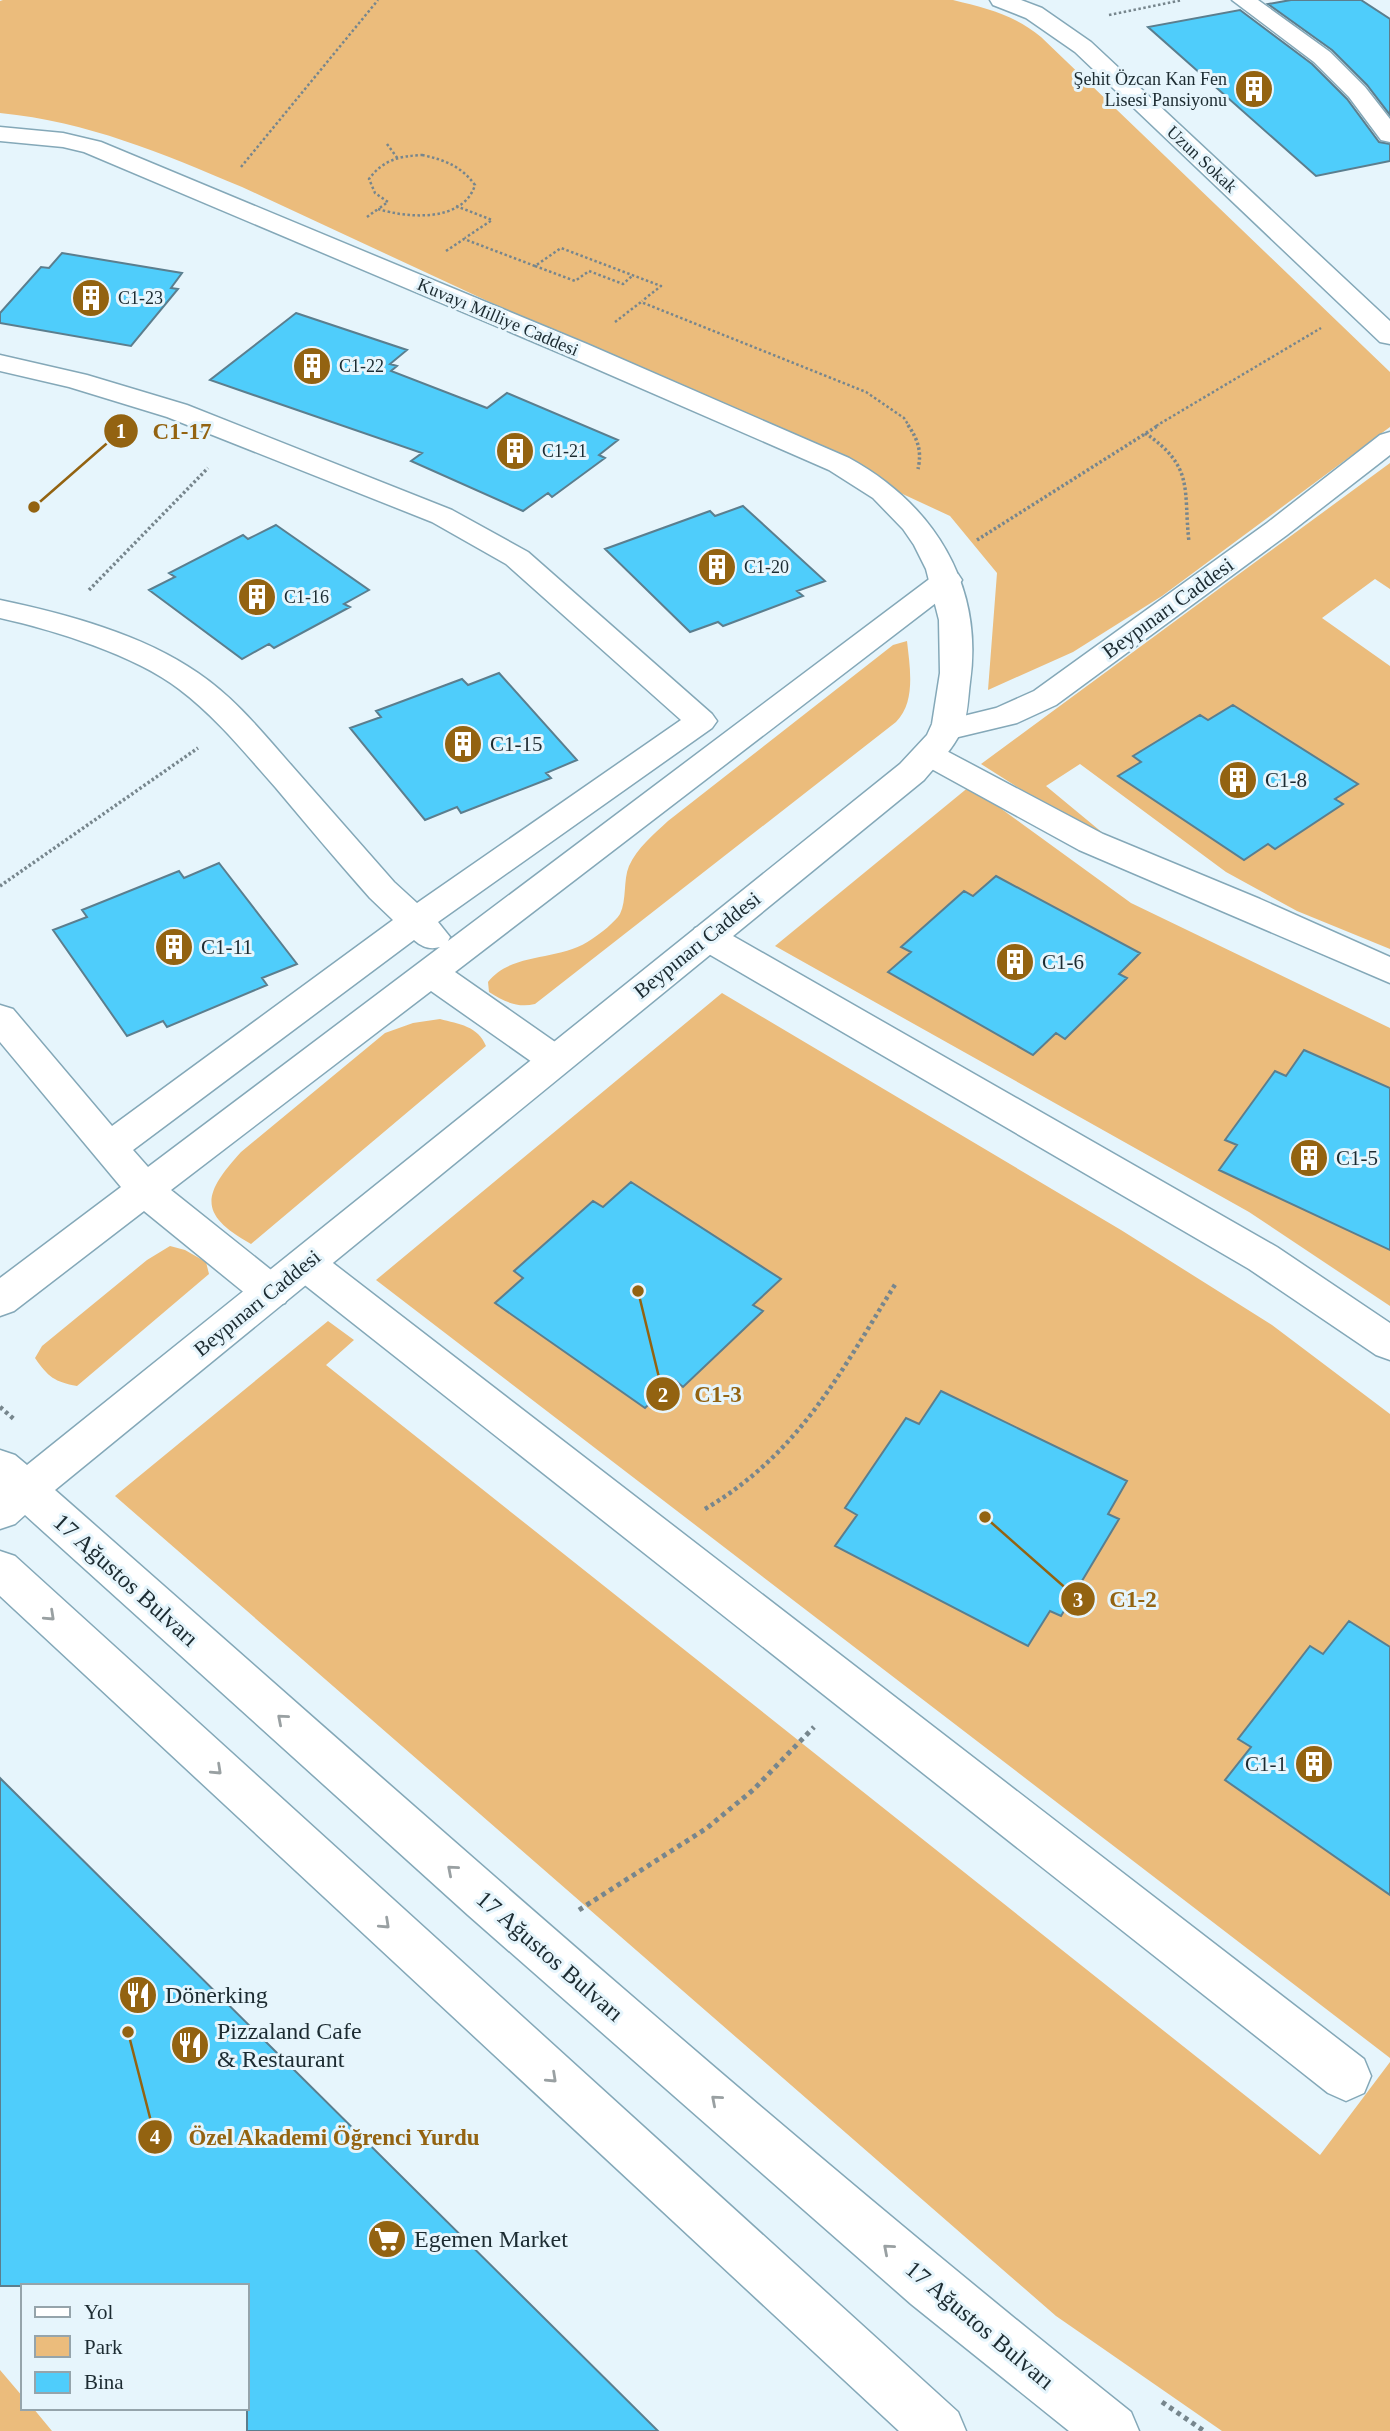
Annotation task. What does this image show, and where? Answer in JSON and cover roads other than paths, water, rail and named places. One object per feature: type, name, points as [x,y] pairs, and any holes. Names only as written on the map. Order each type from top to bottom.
[{"type":"street","name":"Uzun Sokak","points":[[1001,0],[1034,13],[1083,47],[1390,336]]},
{"type":"street","points":[[1243,0],[1322,57],[1357,92],[1390,135]]},
{"type":"street","name":"Kuvayı Milliye Caddesi","points":[[0,134],[41,137],[92,147],[578,350],[839,464],[867,480],[897,503],[909,518],[943,572],[955,612],[956,681],[937,742]]},
{"type":"street","points":[[0,363],[129,395],[240,435],[442,516],[489,540],[517,558],[701,721],[416,921],[109,1148]]},
{"type":"street","name":"Beypınarı Caddesi","points":[[8,1489],[306,1264],[707,937],[891,791],[937,742],[1036,703],[1205,582],[1390,441]]},
{"type":"street","points":[[0,1300],[442,964],[943,572]]},
{"type":"street","points":[[0,609],[97,636],[167,667],[203,693],[236,722],[382,890],[416,921],[442,964],[555,1060]]},
{"type":"street","points":[[937,742],[1091,842],[1248,907],[1390,971]]},
{"type":"street","points":[[707,937],[1263,1258],[1390,1344]]},
{"type":"street","points":[[0,1018],[145,1190],[271,1292]]},
{"type":"street","points":[[306,1264],[1346,2076]]},
{"type":"street","name":"17 Ağustos Bulvarı","points":[[8,1489],[930,2285],[1112,2431]]},
{"type":"street","points":[[0,1569],[939,2431]]},
{"type":"place","name":"Şehit Özcan Kan Fen Lisesi Pansiyonu","points":[[1254,89]]},
{"type":"place","name":"C1-23","points":[[91,298]]},
{"type":"place","name":"C1-22","points":[[312,366]]},
{"type":"place","name":"C1-21","points":[[515,451]]},
{"type":"place","name":"C1-17","points":[[34,507]]},
{"type":"place","name":"C1-20","points":[[717,567]]},
{"type":"place","name":"C1-16","points":[[257,597]]},
{"type":"place","name":"C1-15","points":[[463,744]]},
{"type":"place","name":"C1-8","points":[[1238,780]]},
{"type":"place","name":"C1-11","points":[[174,947]]},
{"type":"place","name":"C1-6","points":[[1015,962]]},
{"type":"place","name":"C1-5","points":[[1309,1158]]},
{"type":"place","name":"C1-3","points":[[638,1291]]},
{"type":"place","name":"C1-2","points":[[985,1517]]},
{"type":"place","name":"C1-1","points":[[1314,1764]]},
{"type":"place","name":"Dönerking","points":[[138,1995]]},
{"type":"place","name":"Özel Akademi Öğrenci Yurdu","points":[[128,2032]]},
{"type":"place","name":"Pizzaland Cafe & Restaurant","points":[[190,2045]]},
{"type":"place","name":"Egemen Market","points":[[387,2239]]}]
